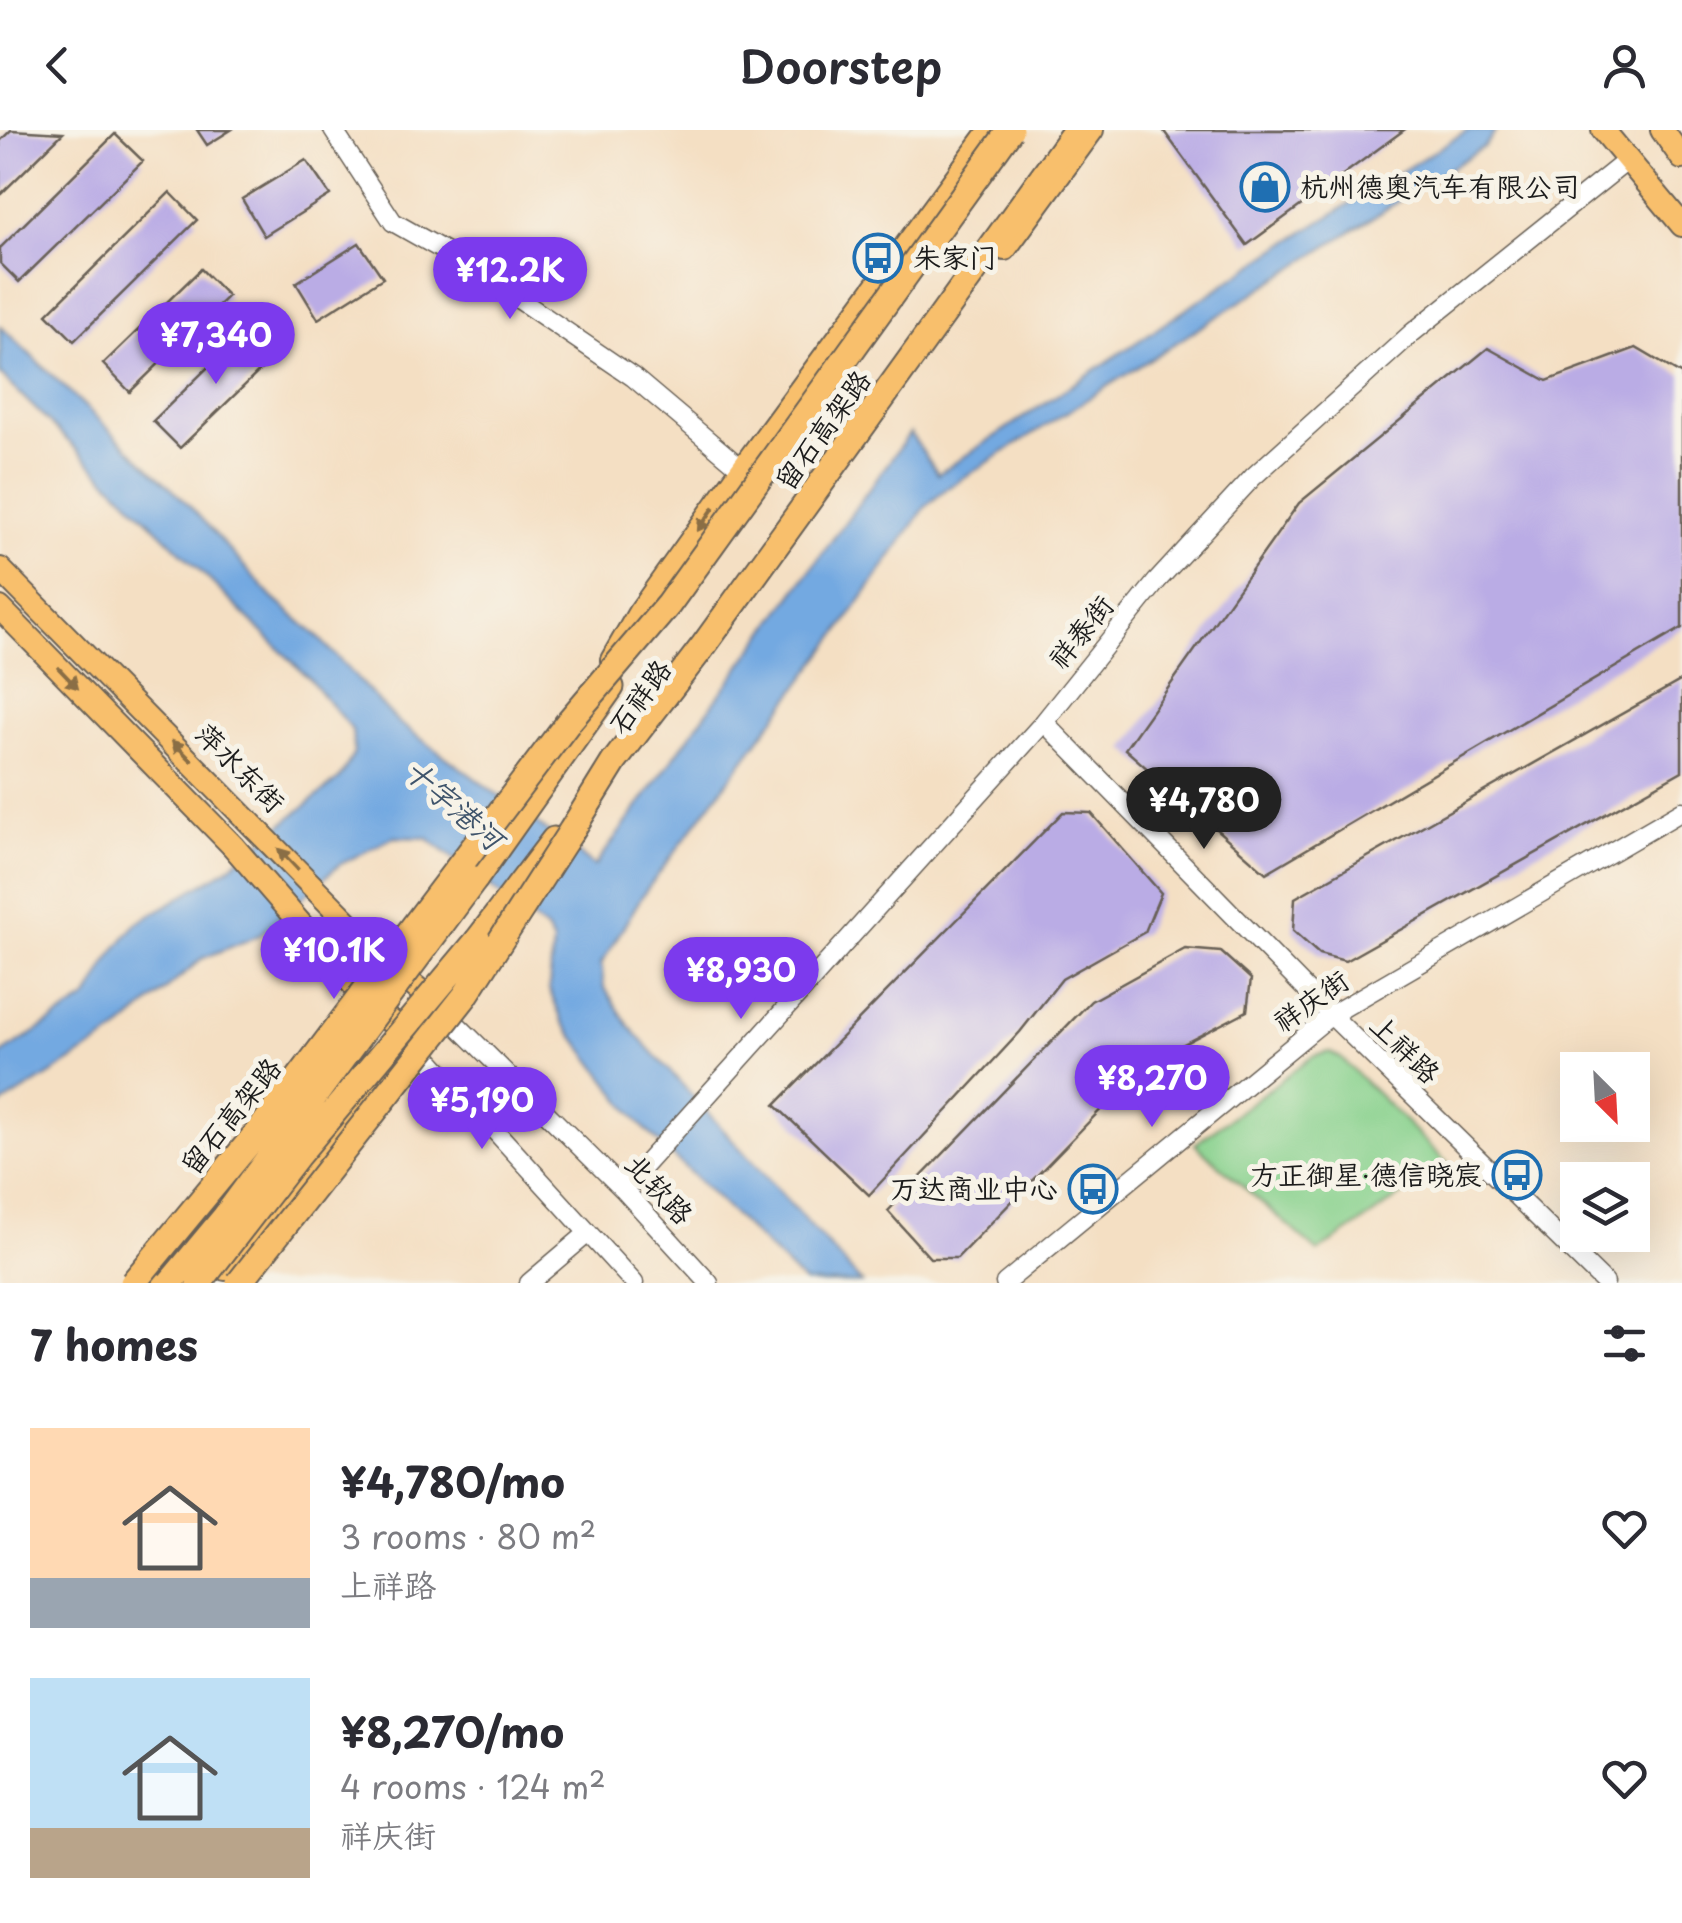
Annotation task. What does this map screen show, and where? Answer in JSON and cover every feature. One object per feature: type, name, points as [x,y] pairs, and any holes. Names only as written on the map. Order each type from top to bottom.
[{"type":"highway","name":"留石高架路","points":[[170,1283],[225,1216],[475,879],[1010,130]]},
{"type":"highway","name":"留石高架路","points":[[199,1283],[297,1156],[478,940],[704,645],[1076,130]]},
{"type":"highway","name":"留石高架路","points":[[133,1283],[262,1127],[570,720],[668,605]]},
{"type":"highway","name":"留石高架路","points":[[238,1283],[465,996],[614,762]]},
{"type":"main road","name":"石祥路","points":[[151,1283],[203,1224],[462,881],[573,726],[639,614],[991,130]]},
{"type":"main road","name":"石祥路","points":[[213,1283],[512,922],[1092,130]]},
{"type":"main road","points":[[1603,130],[1682,225]]},
{"type":"main road","points":[[1664,130],[1682,158]]},
{"type":"main road","name":"萍水东街","points":[[0,568],[396,971],[440,1007]]},
{"type":"main road","points":[[0,608],[233,846],[371,1005],[412,1040]]},
{"type":"street","points":[[333,130],[393,222],[464,262],[633,377],[742,469]]},
{"type":"street","name":"祥泰街","points":[[623,1190],[1044,722],[1157,581],[1267,464],[1399,344],[1628,159]]},
{"type":"street","name":"上祥路","points":[[1044,722],[1331,1016],[1605,1283]]},
{"type":"street","name":"祥庆街","points":[[1005,1283],[1331,1016],[1682,811]]},
{"type":"street","name":"北软路","points":[[440,1007],[623,1190],[709,1283]]},
{"type":"street","points":[[412,1040],[634,1283]]},
{"type":"street","points":[[529,1283],[588,1232]]},
{"type":"green space","points":[[1329,1052],[1341,1058],[1448,1164],[1318,1252],[1195,1144],[1312,1057]]},
{"type":"water","name":"十字港河","points":[[1468,130],[1497,130],[1485,146],[946,489],[926,506],[839,632],[642,896],[601,964],[604,987],[629,1026],[862,1283],[804,1283],[639,1123],[562,1021],[549,989],[553,942],[546,930],[427,838],[394,837],[339,865],[260,935],[201,959],[116,1033],[0,1106],[0,1055],[88,998],[112,954],[136,924],[227,869],[340,778],[354,753],[352,730],[307,676],[0,374],[0,326],[188,504],[273,598],[316,635],[398,722],[595,866],[910,433],[938,474],[1277,249]]},
{"type":"building","points":[[11,130],[63,133],[0,195],[0,141]]},
{"type":"building","points":[[197,130],[231,130],[207,145]]},
{"type":"building","name":"杭州德奥汽车有限公司","points":[[1163,130],[1404,130],[1247,245]]},
{"type":"building","points":[[115,134],[143,161],[19,282],[0,263],[0,248]]},
{"type":"building","points":[[306,160],[330,195],[264,236],[242,199]]},
{"type":"building","points":[[170,192],[197,220],[74,341],[47,314]]},
{"type":"building","points":[[359,243],[383,278],[318,319],[296,283]]},
{"type":"building","points":[[201,269],[228,296],[130,392],[103,364]]},
{"type":"building","points":[[251,325],[278,353],[180,448],[153,421]]},
{"type":"building","points":[[1488,348],[1547,381],[1636,348],[1682,375],[1682,628],[1266,873],[1125,749],[1299,503]]},
{"type":"building","points":[[1682,680],[1682,771],[1345,961],[1319,954],[1293,931],[1295,898]]},
{"type":"building","points":[[1063,812],[1091,813],[1161,893],[1145,932],[1062,979],[1020,1032],[869,1195],[775,1105]]},
{"type":"building","points":[[1185,949],[1221,952],[1251,979],[1247,1011],[1145,1064],[957,1258],[930,1258],[888,1211],[1091,1001]]},
{"type":"place","name":"杭州德奥汽车有限公司","points":[[1265,187]]},
{"type":"place","name":"朱家门","points":[[878,258]]},
{"type":"place","name":"方正御星·德信晓宸","points":[[1517,1175]]},
{"type":"place","name":"万达商业中心","points":[[1093,1189]]}]
